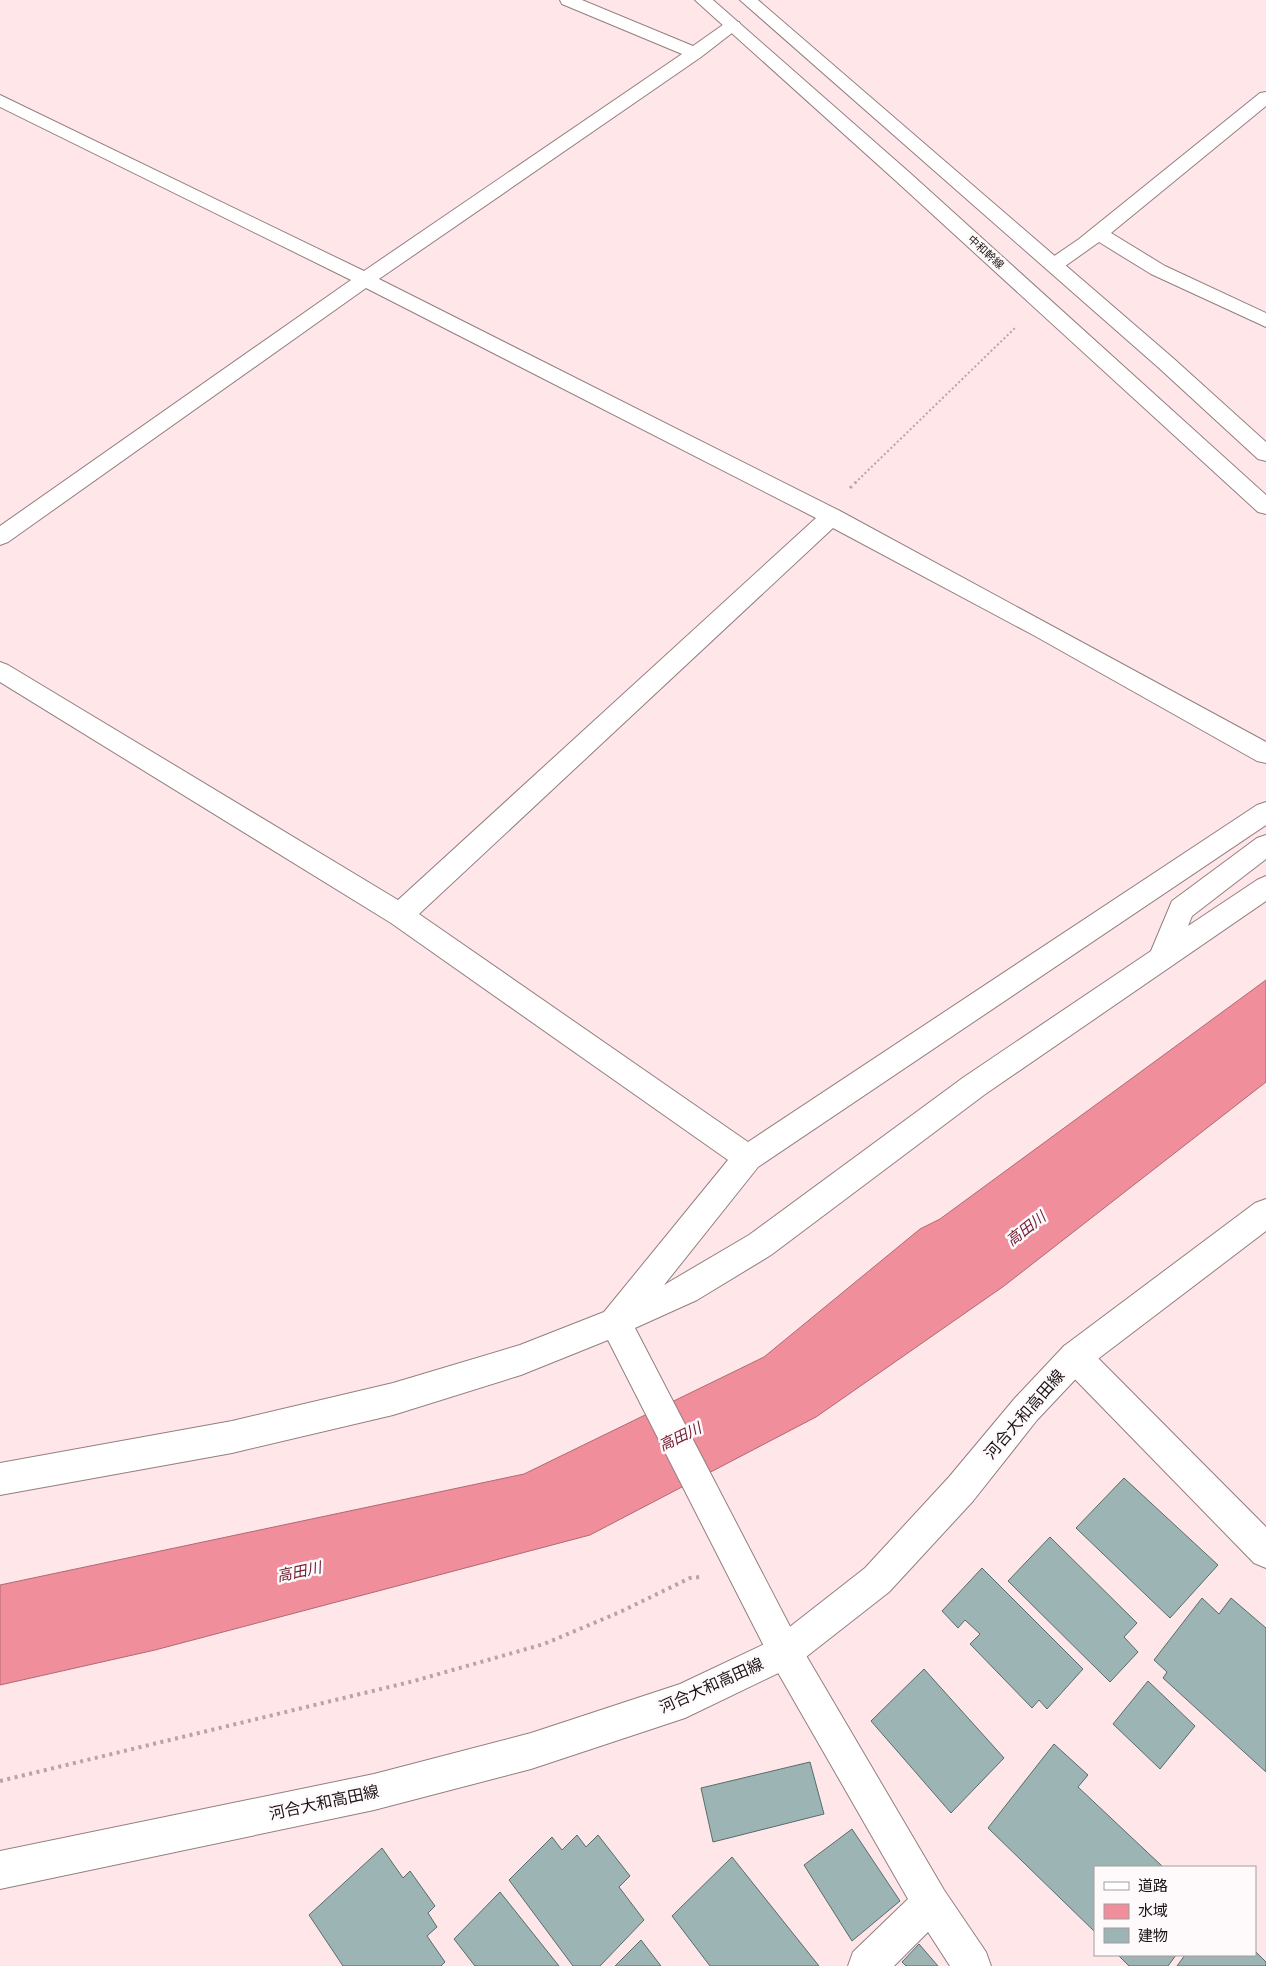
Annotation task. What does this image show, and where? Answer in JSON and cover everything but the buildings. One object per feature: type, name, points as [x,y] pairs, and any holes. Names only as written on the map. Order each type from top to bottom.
[{"type":"street","points":[[568,0],[695,53]]},
{"type":"street","name":"中和幹線","points":[[703,0],[1266,507]]},
{"type":"street","points":[[748,0],[1054,265],[1266,454]]},
{"type":"street","points":[[0,536],[365,279],[733,26]]},
{"type":"street","points":[[1054,265],[1098,233],[1266,97]]},
{"type":"street","points":[[0,100],[103,153],[193,194],[365,279],[828,514],[1035,624],[1266,754]]},
{"type":"street","points":[[1098,233],[1158,270],[1266,321]]},
{"type":"street","points":[[400,915],[828,514]]},
{"type":"street","points":[[0,671],[400,915],[748,1158]]},
{"type":"street","points":[[620,1330],[748,1158],[1266,812]]},
{"type":"street","points":[[1162,957],[1180,909],[1266,845]]},
{"type":"street","points":[[0,1479],[232,1436],[393,1399],[620,1330],[760,1245],[974,1086],[1266,887]]},
{"type":"street","name":"河合大和高田線","points":[[0,1870],[374,1792],[531,1751],[684,1700],[785,1652],[877,1580],[961,1489],[1026,1409],[1075,1357],[1266,1213]]},
{"type":"street","points":[[620,1330],[785,1652],[931,1903],[972,1966]]},
{"type":"street","points":[[1075,1357],[1266,1551]]},
{"type":"street","points":[[867,1966],[931,1903]]},
{"type":"path","points":[[828,514],[1041,303]]},
{"type":"path","points":[[0,1781],[414,1681],[544,1644],[620,1612],[690,1578],[746,1573]]},
{"type":"water","name":"高田川","points":[[1266,980],[1266,1082],[1004,1286],[816,1417],[590,1535],[155,1650],[0,1685],[0,1585],[524,1474],[764,1357],[920,1229],[940,1219]]}]
